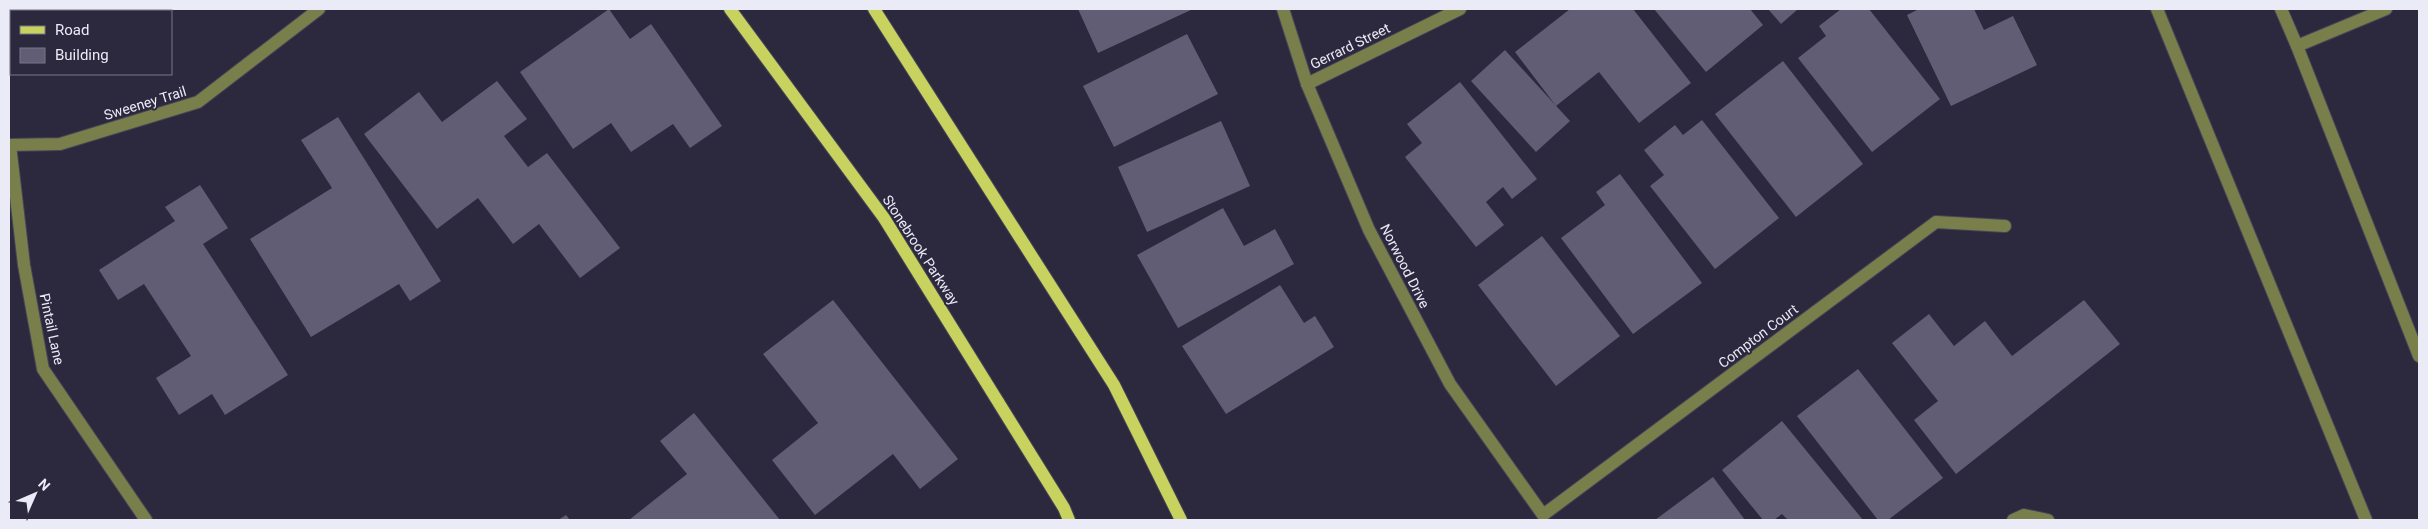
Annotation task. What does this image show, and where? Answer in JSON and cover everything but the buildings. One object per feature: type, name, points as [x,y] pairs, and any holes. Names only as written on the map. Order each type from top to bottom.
[{"type":"main road","name":"Stonebrook Parkway","points":[[730,9],[884,218],[1064,508],[1069,520]]},
{"type":"main road","points":[[874,9],[1114,385],[1181,520]]},
{"type":"street","name":"Sweeney Trail","points":[[9,145],[60,144],[198,102],[319,9]]},
{"type":"street","name":"Norwood Drive","points":[[1283,9],[1307,84],[1369,230],[1450,384],[1543,515]]},
{"type":"street","name":"Gerrard Street","points":[[1307,84],[1460,9]]},
{"type":"street","points":[[2157,9],[2366,520]]},
{"type":"street","points":[[2281,9],[2419,356]]},
{"type":"street","points":[[2297,46],[2386,9]]},
{"type":"street","name":"Pintail Lane","points":[[9,145],[24,265],[43,369],[146,520]]},
{"type":"street","name":"Compton Court","points":[[1543,515],[1936,222],[2005,226]]},
{"type":"street","points":[[2013,520],[2024,515],[2048,520]]}]
